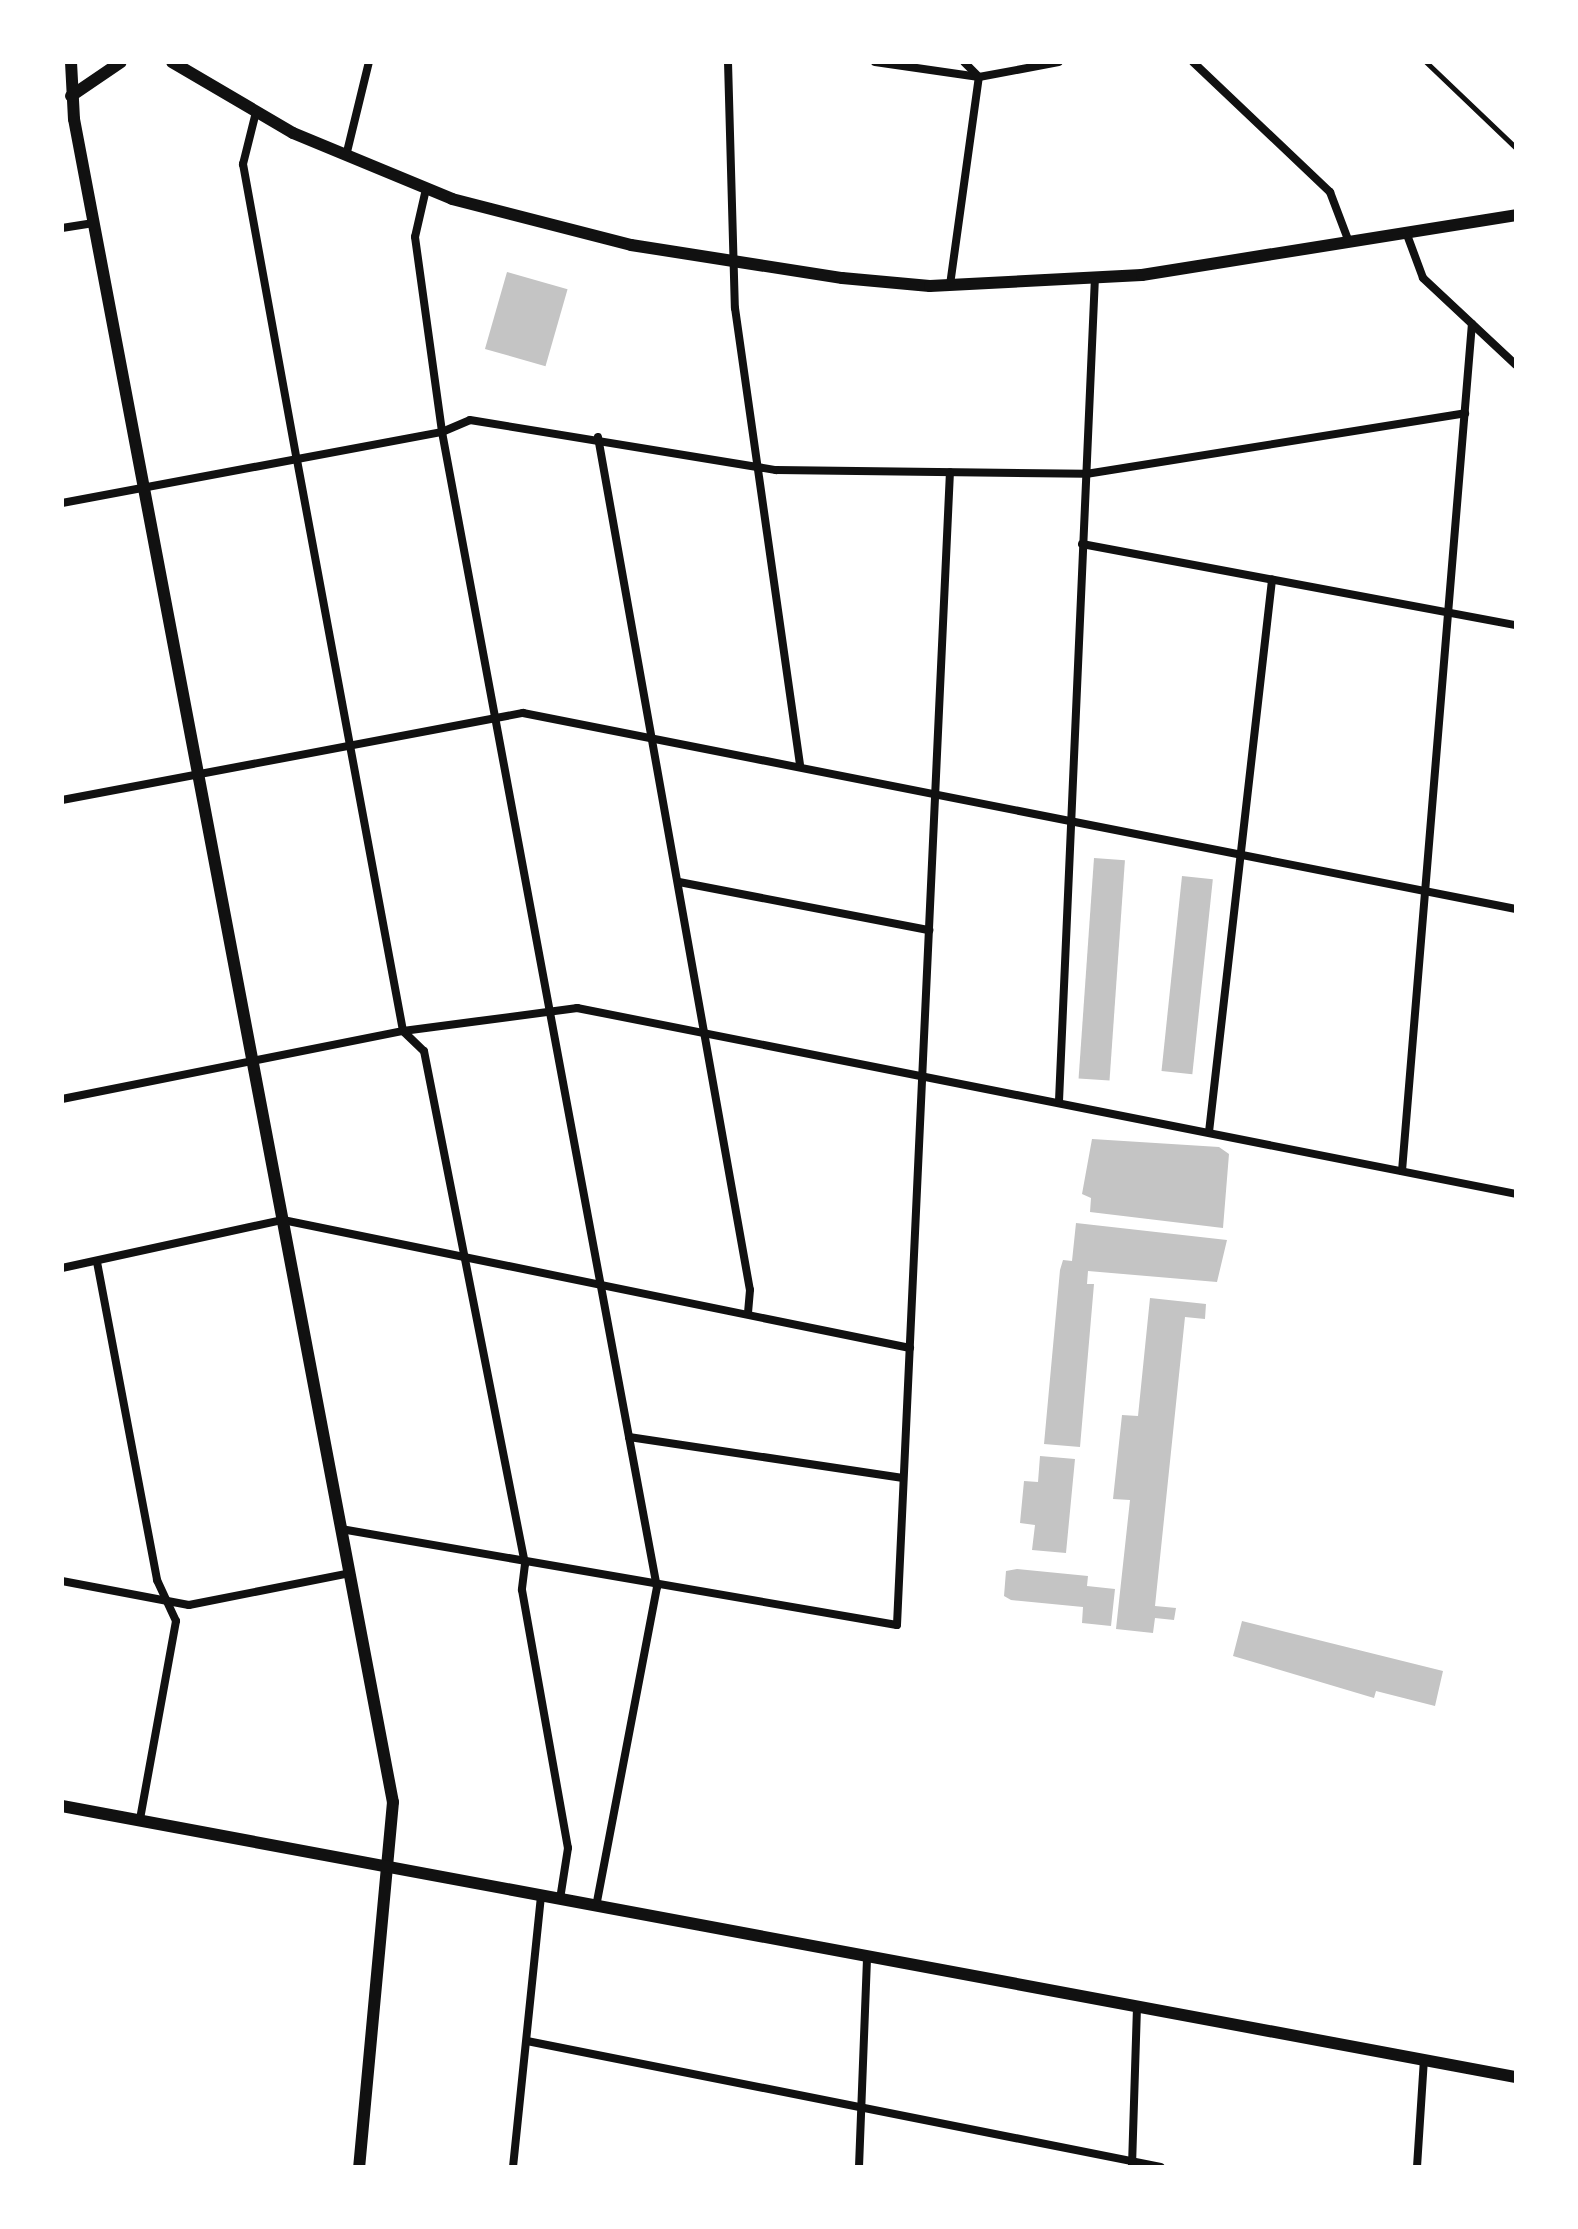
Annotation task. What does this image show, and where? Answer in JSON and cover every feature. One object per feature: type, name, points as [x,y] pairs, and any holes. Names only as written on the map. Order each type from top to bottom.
[{"type":"street","points":[[71,62],[74,119]]},
{"type":"street","points":[[71,96],[121,62]]},
{"type":"street","points":[[172,62],[256,112],[346,157],[426,189],[540,226],[731,264],[950,285],[1095,278],[1516,215]]},
{"type":"street","points":[[346,157],[369,62]]},
{"type":"street","points":[[728,62],[731,264],[752,468],[800,764]]},
{"type":"street","points":[[875,62],[979,77],[1059,62]]},
{"type":"street","points":[[964,62],[979,77]]},
{"type":"street","points":[[1193,62],[1330,192],[1349,242]]},
{"type":"street","points":[[62,66],[145,486],[393,1802],[359,2167]]},
{"type":"street","points":[[950,285],[979,77]]},
{"type":"street","points":[[256,112],[243,164],[297,460],[403,1031],[424,1051],[525,1564],[522,1590],[568,1848],[560,1899]]},
{"type":"street","points":[[426,189],[415,237],[442,432],[499,720],[548,1011],[657,1587],[596,1906]]},
{"type":"street","points":[[62,228],[94,223]]},
{"type":"street","points":[[1406,232],[1423,278],[1516,365]]},
{"type":"street","points":[[1059,1101],[1095,278]]},
{"type":"street","points":[[1402,1171],[1472,324]]},
{"type":"street","points":[[62,503],[442,432],[470,420],[598,437],[752,468],[1086,474],[1465,413]]},
{"type":"street","points":[[598,437],[654,737],[750,1290],[748,1314]]},
{"type":"street","points":[[341,1529],[657,1587],[897,1625],[950,472]]},
{"type":"street","points":[[1082,544],[1516,625]]},
{"type":"street","points":[[1209,1132],[1272,580]]},
{"type":"street","points":[[62,800],[350,744],[499,720],[523,713],[935,789],[1516,909]]},
{"type":"street","points":[[679,882],[929,930]]},
{"type":"street","points":[[62,1099],[403,1031],[577,1008],[922,1073],[1516,1194]]},
{"type":"street","points":[[62,1268],[283,1220],[464,1252],[601,1284],[910,1348]]},
{"type":"street","points":[[97,1262],[164,1599],[176,1621],[140,1820]]},
{"type":"street","points":[[629,1437],[903,1478]]},
{"type":"street","points":[[62,1581],[189,1605],[350,1573]]},
{"type":"street","points":[[62,1806],[1516,2077]]},
{"type":"street","points":[[513,2167],[541,1895]]},
{"type":"street","points":[[859,2167],[867,1956]]},
{"type":"street","points":[[1132,2164],[1137,2007]]},
{"type":"street","points":[[527,2041],[1132,2164],[1161,2167]]},
{"type":"street","points":[[1417,2167],[1424,2060]]},
{"type":"lane","points":[[1426,62],[1516,148]]},
{"type":"building","points":[[507,272],[568,289],[546,366],[485,349]]},
{"type":"building","points":[[1094,858],[1125,860],[1110,1081],[1079,1078]]},
{"type":"building","points":[[1182,876],[1213,879],[1192,1074],[1162,1071]]},
{"type":"building","points":[[1092,1139],[1219,1147],[1229,1154],[1223,1228],[1090,1212],[1091,1198],[1082,1194]]},
{"type":"building","points":[[1076,1223],[1227,1240],[1217,1282],[1088,1271],[1087,1284],[1094,1284],[1080,1447],[1044,1444],[1060,1270],[1063,1260],[1072,1261]]},
{"type":"building","points":[[1150,1298],[1206,1304],[1205,1319],[1185,1317],[1155,1606],[1176,1608],[1174,1620],[1155,1618],[1153,1633],[1116,1629],[1130,1500],[1113,1499],[1122,1415],[1138,1416]]},
{"type":"building","points":[[1040,1456],[1075,1459],[1066,1553],[1032,1550],[1035,1525],[1020,1523],[1024,1481],[1038,1482]]},
{"type":"building","points":[[1017,1569],[1088,1576],[1087,1586],[1115,1589],[1111,1626],[1082,1623],[1083,1607],[1011,1600],[1004,1596],[1006,1571]]},
{"type":"building","points":[[1242,1621],[1443,1671],[1435,1706],[1376,1691],[1374,1698],[1233,1656]]}]
